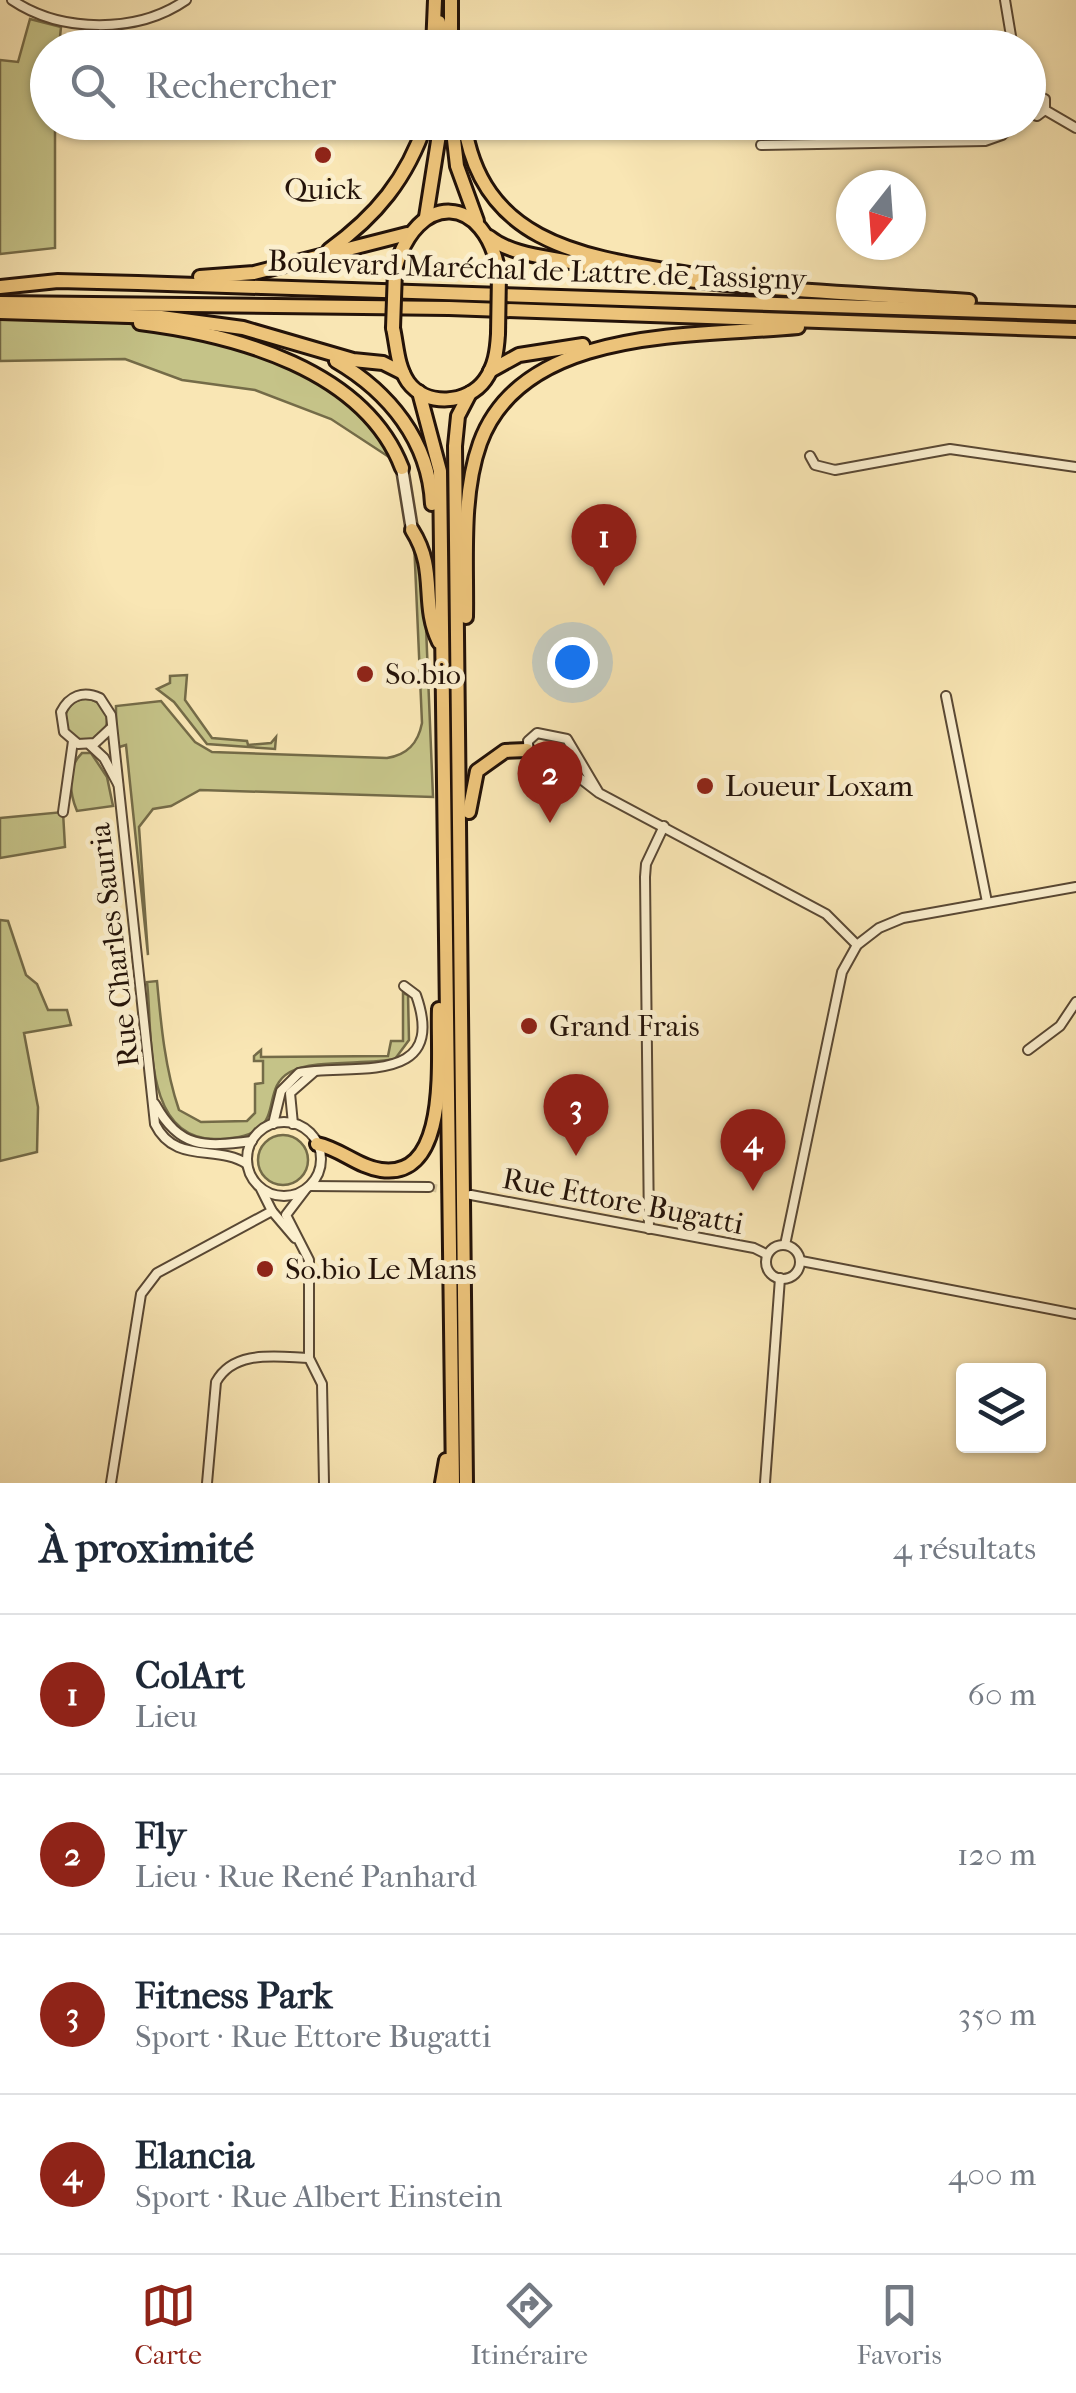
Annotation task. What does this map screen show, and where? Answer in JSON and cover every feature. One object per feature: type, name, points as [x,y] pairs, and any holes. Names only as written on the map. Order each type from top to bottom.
[{"type":"main road","points":[[436,0],[436,30]]},
{"type":"main road","points":[[451,0],[452,30]]},
{"type":"main road","points":[[322,254],[385,202],[411,161],[419,140]]},
{"type":"main road","points":[[426,217],[437,140]]},
{"type":"main road","points":[[455,140],[461,182],[478,224],[489,237],[499,274],[498,334],[490,371]]},
{"type":"main road","points":[[469,140],[482,182],[501,207],[530,232],[579,253],[709,277],[721,284]]},
{"type":"main road","points":[[138,282],[146,276],[254,273],[407,234],[426,217],[446,212],[478,224]]},
{"type":"main road","points":[[407,234],[395,270],[393,328],[403,373],[418,392],[440,472],[453,1483]]},
{"type":"main road","points":[[489,237],[538,256],[721,284],[1031,305],[1074,314]]},
{"type":"main road","name":"Boulevard Maréchal de Lattre de Tassigny","points":[[0,288],[58,282],[138,282],[1074,314]]},
{"type":"main road","name":"Boulevard Maréchal de Lattre de Tassigny","points":[[0,303],[172,302],[818,321]]},
{"type":"main road","points":[[0,312],[104,313],[243,328],[319,351],[383,364],[403,373]]},
{"type":"main road","points":[[104,313],[122,321],[182,328],[235,342],[323,380],[378,423],[402,468]]},
{"type":"main road","points":[[460,770],[469,516],[476,458],[487,427],[510,393],[550,364],[597,350],[796,328],[818,321],[1076,330]]},
{"type":"main road","points":[[468,1478],[456,426],[461,406],[490,371],[530,353],[610,341],[678,339]]},
{"type":"main road","points":[[319,351],[374,387],[406,424],[430,484],[434,588],[441,594]]},
{"type":"main road","points":[[418,392],[446,400],[470,393]]},
{"type":"main road","points":[[412,530],[428,554],[432,626],[442,646]]},
{"type":"main road","points":[[461,869],[467,851],[470,792],[477,771],[505,751],[527,750]]},
{"type":"main road","points":[[317,1144],[336,1148],[380,1170],[406,1168],[426,1149],[435,1123],[445,892]]},
{"type":"main road","points":[[442,1483],[452,1302]]},
{"type":"street","points":[[12,0],[61,21],[103,25],[134,22],[182,1]]},
{"type":"street","points":[[1004,0],[1010,30]]},
{"type":"street","points":[[1046,110],[1076,128]]},
{"type":"street","points":[[761,145],[988,140]]},
{"type":"street","points":[[810,456],[815,465],[835,470],[950,449],[1076,467]]},
{"type":"street","points":[[402,468],[412,530]]},
{"type":"street","points":[[79,695],[93,695],[105,703],[111,716],[110,729],[90,744],[73,741],[64,732],[60,719],[65,704],[79,695]]},
{"type":"street","points":[[946,696],[987,902]]},
{"type":"street","name":"Rue Charles Sauria","points":[[110,729],[156,1127],[170,1143],[192,1154],[230,1155],[247,1164]]},
{"type":"street","points":[[599,793],[567,739],[537,733],[528,741],[527,750],[534,761],[568,768],[599,793],[826,914],[857,945]]},
{"type":"street","points":[[63,812],[73,741]]},
{"type":"street","name":"Rue Charles Sauria","points":[[90,744],[104,758],[118,784]]},
{"type":"street","points":[[568,768],[576,756]]},
{"type":"street","points":[[649,1229],[645,877],[646,864],[664,826]]},
{"type":"street","points":[[785,1245],[838,990],[857,945],[879,928],[903,918],[1076,886]]},
{"type":"street","points":[[303,1244],[272,1212],[247,1164],[252,1141],[274,1124],[284,1086],[299,1073],[368,1070],[406,1061],[419,1039],[420,1015],[416,995],[404,986]]},
{"type":"street","points":[[1028,1050],[1060,1026],[1076,1002]]},
{"type":"street","points":[[293,1124],[290,1095],[314,1072]]},
{"type":"street","name":"Rue Charles Sauria","points":[[154,1100],[170,1128],[188,1141],[252,1141]]},
{"type":"street","points":[[274,1124],[293,1124],[317,1144],[320,1168],[286,1213],[309,1260],[309,1358],[322,1384],[324,1483]]},
{"type":"street","points":[[320,1168],[345,1184]]},
{"type":"street","points":[[260,1188],[282,1196],[307,1188],[345,1184],[429,1187]]},
{"type":"street","name":"Rue Ettore Bugatti","points":[[471,1195],[766,1254]]},
{"type":"street","points":[[111,1483],[141,1294],[157,1273],[272,1212]]},
{"type":"street","points":[[785,1245],[796,1250],[801,1261],[796,1273],[780,1278],[766,1268],[766,1254],[785,1245]]},
{"type":"street","points":[[801,1261],[1076,1314]]},
{"type":"street","points":[[765,1483],[780,1278]]},
{"type":"street","points":[[207,1483],[216,1382],[221,1372],[237,1360],[309,1358]]},
{"type":"shaded area","points":[[30,19],[61,27],[30,30],[30,140],[55,140],[55,248],[0,254],[0,60],[18,62]]},
{"type":"shaded area","points":[[0,319],[132,324],[220,341],[262,355],[302,373],[363,413],[392,459],[331,419],[255,390],[182,380],[125,359],[0,361]]},
{"type":"shaded area","points":[[414,541],[423,554],[433,797],[200,790],[171,806],[153,809],[139,827],[148,955],[126,745],[116,748],[116,706],[161,701],[195,742],[212,752],[387,758],[400,754],[414,743],[422,723]]},
{"type":"shaded area","points":[[187,675],[185,700],[212,738],[247,741],[248,745],[271,743],[276,737],[275,749],[207,744],[174,702],[157,689],[170,683],[170,676]]},
{"type":"shaded area","points":[[86,699],[101,705],[107,720],[101,735],[86,741],[71,735],[65,720],[71,705]]},
{"type":"shaded area","points":[[82,753],[91,753],[107,777],[113,806],[77,811],[71,780]]},
{"type":"shaded area","points":[[63,812],[65,847],[0,858],[0,818]]},
{"type":"shaded area","points":[[0,920],[8,921],[26,975],[37,984],[48,1010],[67,1010],[71,1025],[24,1033],[38,1107],[37,1152],[0,1161]]},
{"type":"shaded area","points":[[157,981],[174,1094],[179,1110],[201,1122],[247,1121],[255,1113],[255,1084],[263,1083],[263,1061],[254,1061],[254,1056],[261,1050],[261,1057],[388,1056],[391,1041],[403,1041],[403,993],[408,995],[409,1040],[395,1059],[312,1065],[290,1072],[277,1085],[264,1123],[248,1134],[214,1139],[191,1134],[174,1121],[156,1079],[147,982]]},
{"type":"shaded area","points":[[283,1135],[300,1143],[308,1160],[300,1177],[283,1185],[266,1177],[258,1160],[266,1143]]},
{"type":"tunnel","points":[[429,1187],[467,1194]]},
{"type":"place","name":"Quick","points":[[323,155]]},
{"type":"place","name":"ColArt","points":[[604,586]]},
{"type":"place","name":"So.bio","points":[[365,674]]},
{"type":"place","name":"Loueur Loxam","points":[[705,786]]},
{"type":"place","name":"Fly","points":[[550,823]]},
{"type":"place","name":"Grand Frais","points":[[529,1026]]},
{"type":"place","name":"Fitness Park","points":[[576,1156]]},
{"type":"place","name":"Elancia","points":[[753,1191]]},
{"type":"place","name":"So.bio Le Mans","points":[[265,1269]]}]
